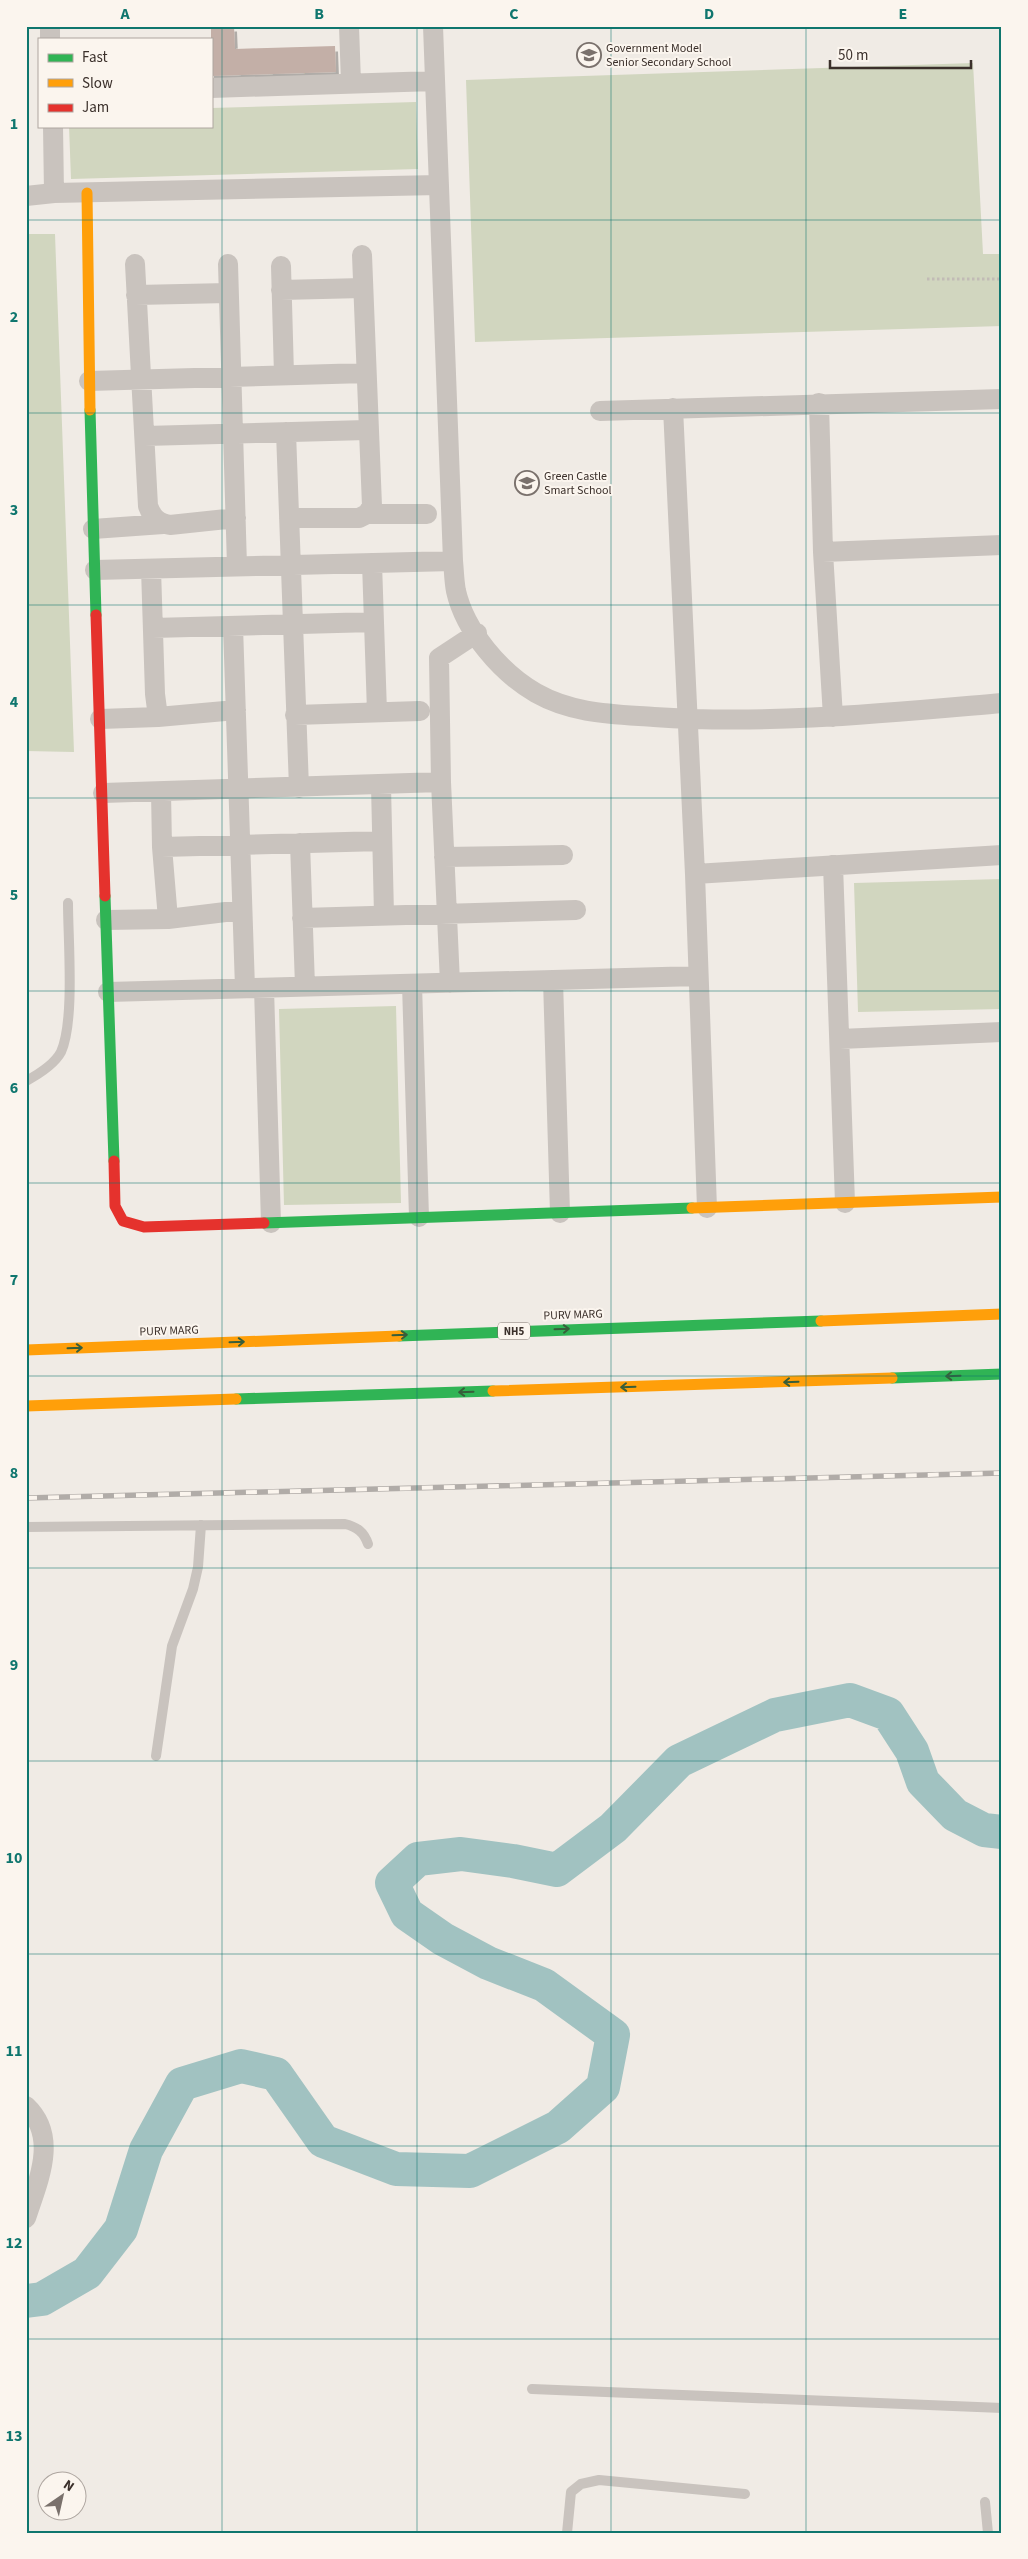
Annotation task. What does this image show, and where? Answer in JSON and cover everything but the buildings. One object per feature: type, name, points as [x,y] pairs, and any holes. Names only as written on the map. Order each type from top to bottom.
[{"type":"main road","points":[[87,193],[89,381],[115,1206],[117,1214],[123,1221],[144,1227],[1002,1197]]},
{"type":"main road","name":"PURV MARG","points":[[26,1350],[1002,1314]]},
{"type":"main road","points":[[26,1406],[1002,1374]]},
{"type":"street","points":[[349,26],[351,84]]},
{"type":"street","points":[[433,26],[453,560],[456,591],[464,612],[488,652],[505,670],[536,693],[558,703],[589,713],[688,719],[832,717],[1002,703]]},
{"type":"street","points":[[212,88],[435,81]]},
{"type":"street","points":[[53,128],[54,194]]},
{"type":"street","points":[[26,196],[439,185]]},
{"type":"street","points":[[362,255],[367,430],[372,506],[367,514]]},
{"type":"street","points":[[135,264],[143,379],[148,506],[151,514],[163,524]]},
{"type":"street","points":[[228,264],[237,566]]},
{"type":"street","points":[[281,266],[284,375]]},
{"type":"street","points":[[282,290],[363,288]]},
{"type":"street","points":[[136,295],[228,292]]},
{"type":"street","points":[[89,381],[366,373]]},
{"type":"street","points":[[600,411],[1002,399]]},
{"type":"street","points":[[819,403],[822,552],[832,717]]},
{"type":"street","points":[[673,408],[695,874],[707,1208]]},
{"type":"street","points":[[145,436],[367,430]]},
{"type":"street","points":[[286,432],[299,788]]},
{"type":"street","points":[[289,518],[359,518],[367,514],[427,514]]},
{"type":"street","points":[[94,529],[163,524],[170,526],[236,518]]},
{"type":"street","points":[[822,552],[1002,545]]},
{"type":"street","points":[[95,570],[453,560]]},
{"type":"street","points":[[372,562],[377,712]]},
{"type":"street","points":[[151,568],[158,717]]},
{"type":"street","points":[[153,628],[374,622]]},
{"type":"street","points":[[233,626],[240,790],[242,910],[254,988],[271,1223]]},
{"type":"street","points":[[450,983],[441,782],[439,658],[477,633]]},
{"type":"street","points":[[100,720],[236,710]]},
{"type":"street","points":[[295,715],[420,711]]},
{"type":"street","points":[[103,793],[381,786],[441,782]]},
{"type":"street","points":[[381,786],[384,915]]},
{"type":"street","points":[[161,792],[162,847],[168,919]]},
{"type":"street","points":[[162,847],[382,841]]},
{"type":"street","points":[[300,843],[305,986]]},
{"type":"street","points":[[444,857],[563,855]]},
{"type":"street","points":[[695,874],[1002,855]]},
{"type":"street","points":[[833,866],[845,1203]]},
{"type":"street","points":[[106,920],[168,919],[242,910]]},
{"type":"street","points":[[302,918],[576,910]]},
{"type":"street","points":[[108,992],[698,976]]},
{"type":"street","points":[[553,980],[560,1213]]},
{"type":"street","points":[[412,984],[419,1218]]},
{"type":"street","points":[[840,1039],[1002,1032]]},
{"type":"street","points":[[26,2106],[40,2122],[45,2144],[44,2155],[26,2218]]},
{"type":"lane","points":[[26,1081],[45,1070],[60,1053],[68,1024],[68,903]]},
{"type":"lane","points":[[26,1527],[346,1524],[360,1530],[368,1544]]},
{"type":"lane","points":[[156,1756],[172,1646],[196,1574],[201,1525]]},
{"type":"lane","points":[[532,2389],[1002,2408]]},
{"type":"lane","points":[[567,2533],[571,2492],[581,2484],[599,2480],[745,2494]]},
{"type":"lane","points":[[985,2502],[988,2533]]},
{"type":"path","points":[[927,279],[1002,279]]},
{"type":"green space","points":[[973,63],[983,254],[1002,254],[1002,326],[475,342],[466,80]]},
{"type":"green space","points":[[416,102],[418,169],[71,179],[69,128],[212,128],[212,108]]},
{"type":"green space","points":[[26,234],[55,234],[74,752],[26,751]]},
{"type":"green space","points":[[1002,879],[1002,1009],[858,1012],[854,883]]},
{"type":"green space","points":[[396,1006],[401,1203],[284,1205],[279,1009]]},
{"type":"waterway","points":[[26,2301],[42,2299],[87,2273],[121,2229],[146,2150],[182,2084],[241,2066],[276,2074],[323,2141],[396,2169],[470,2171],[558,2127],[603,2087],[613,2035],[544,1985],[488,1963],[443,1939],[407,1914],[392,1883],[418,1859],[461,1854],[513,1861],[557,1870],[613,1828],[679,1761],[775,1715],[850,1700],[888,1714],[912,1751],[923,1782],[955,1815],[984,1830],[1002,1832]]},
{"type":"railway","points":[[26,1498],[1002,1473]]},
{"type":"traffic: fast","points":[[90,410],[96,615]]},
{"type":"traffic: fast","points":[[105,896],[114,1161]]},
{"type":"traffic: fast","points":[[264,1223],[692,1208]]},
{"type":"traffic: fast","points":[[399,1336],[821,1321]]},
{"type":"traffic: fast","points":[[892,1378],[1002,1374]]},
{"type":"traffic: fast","points":[[236,1399],[493,1391]]},
{"type":"traffic: slow","points":[[87,193],[90,410]]},
{"type":"traffic: slow","points":[[692,1208],[1002,1197]]},
{"type":"traffic: slow","points":[[821,1321],[1002,1314]]},
{"type":"traffic: slow","points":[[26,1350],[399,1336]]},
{"type":"traffic: slow","points":[[493,1391],[892,1378]]},
{"type":"traffic: slow","points":[[26,1406],[236,1399]]},
{"type":"traffic: jam","points":[[96,615],[105,896]]},
{"type":"traffic: jam","points":[[114,1161],[115,1206],[123,1221],[144,1227],[264,1223]]},
{"type":"place","name":"Government Model Senior Secondary School","points":[[589,55]]},
{"type":"place","name":"Green Castle Smart School","points":[[527,483]]}]
